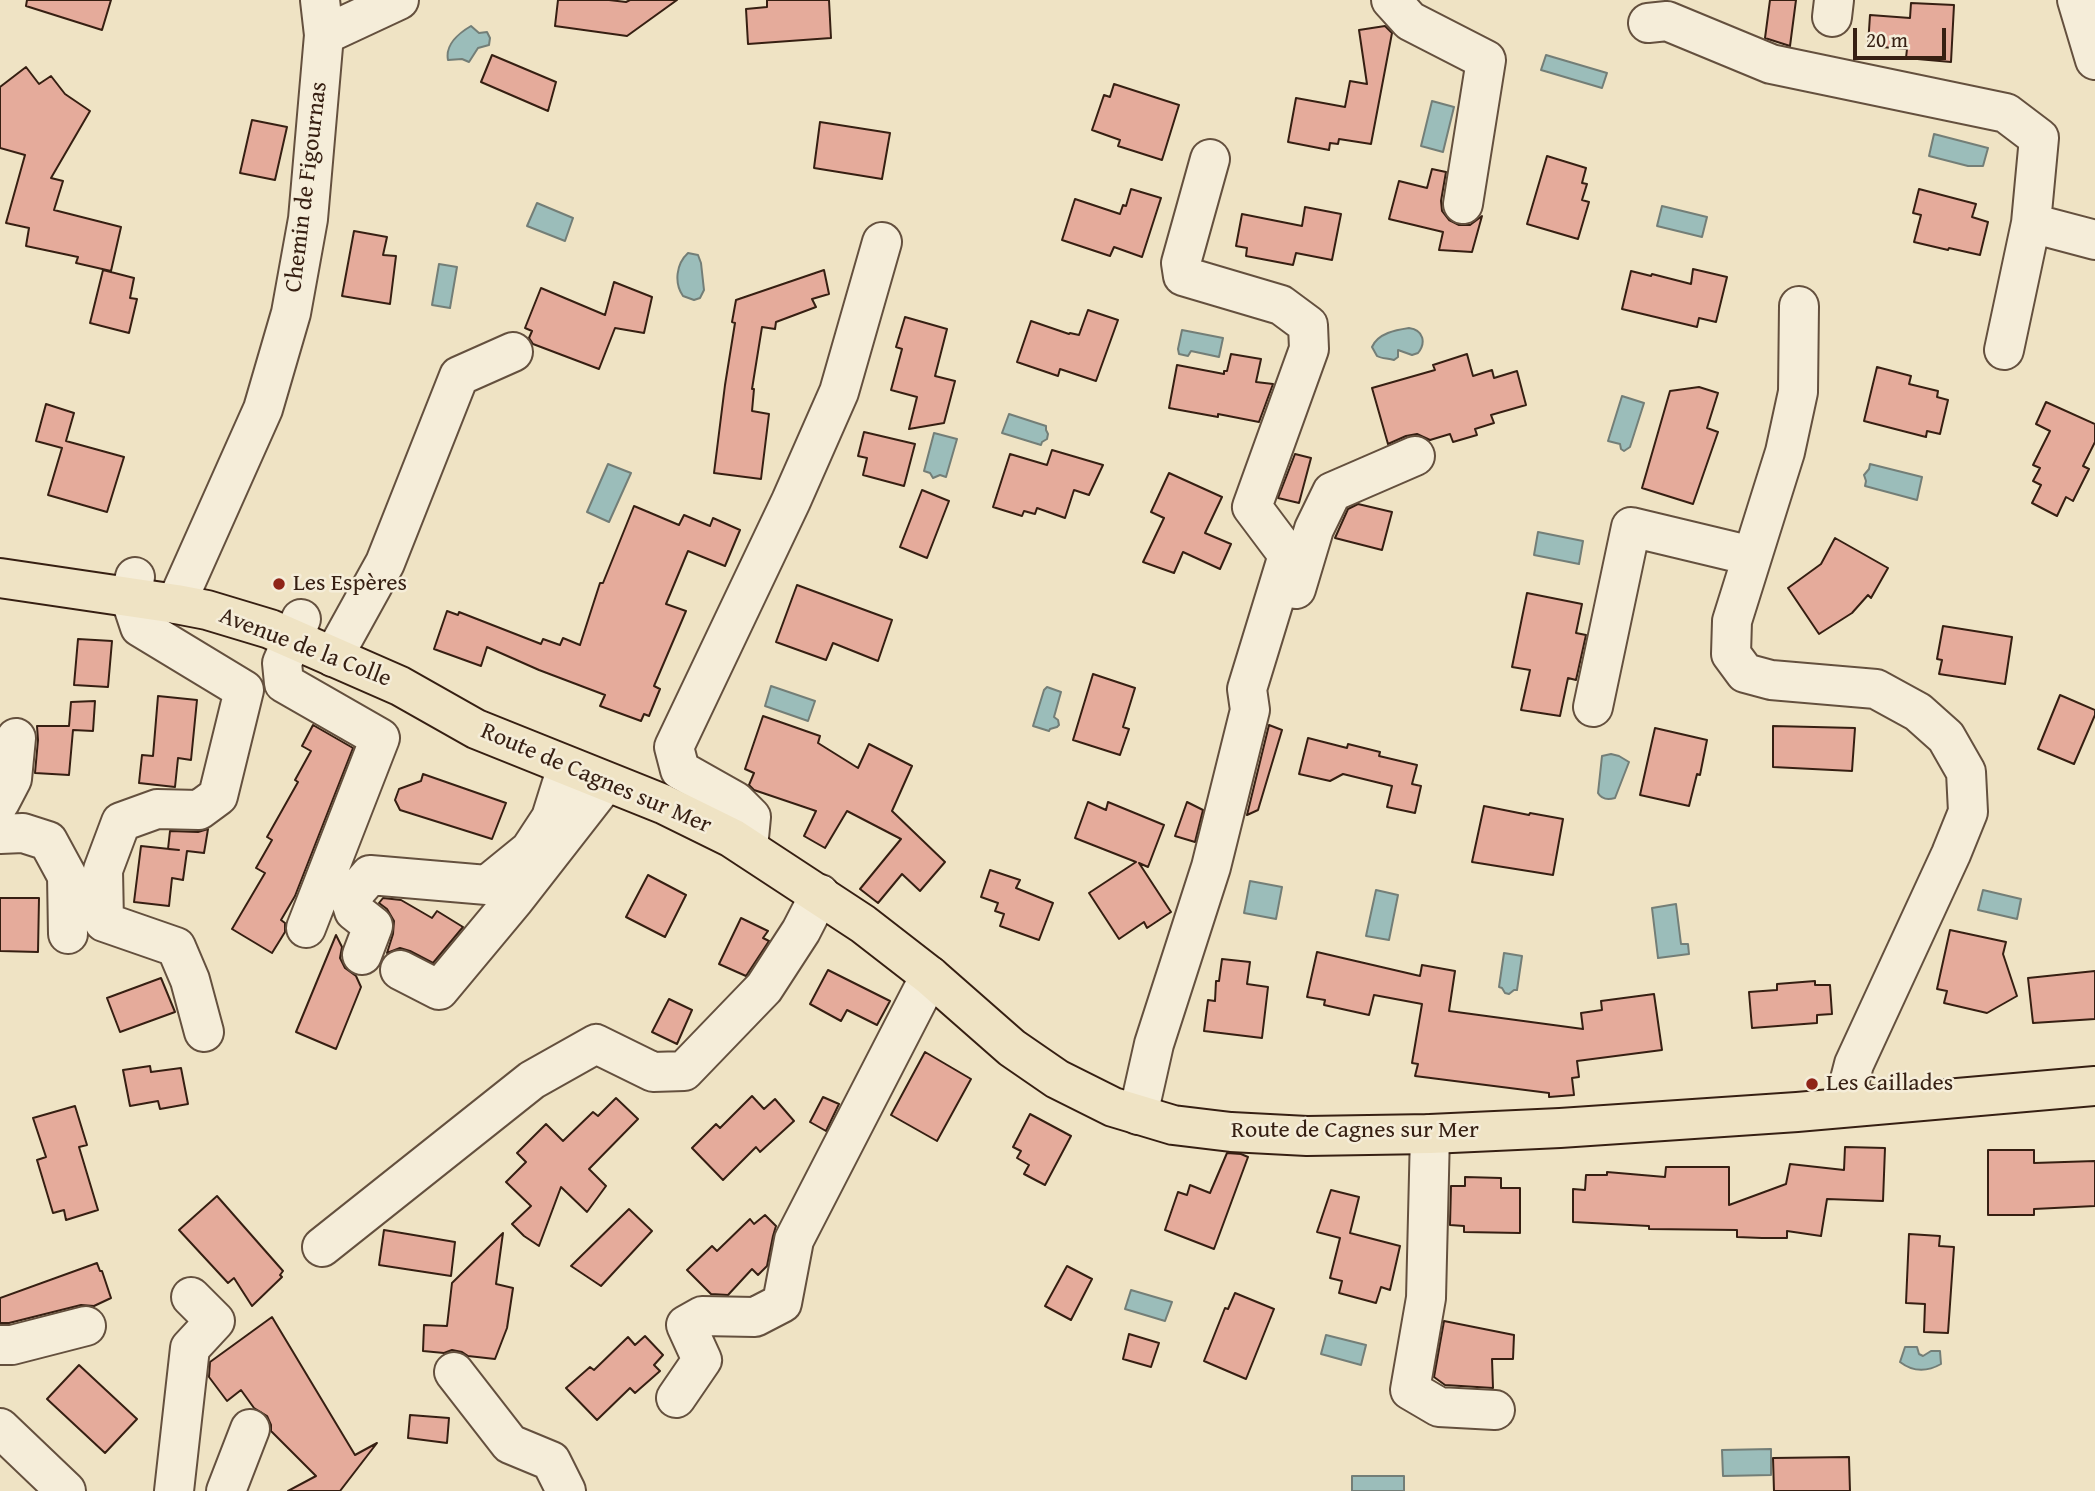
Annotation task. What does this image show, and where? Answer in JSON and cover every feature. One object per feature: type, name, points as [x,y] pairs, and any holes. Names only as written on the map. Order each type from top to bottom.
[{"type":"main road","name":"Avenue de la Colle","points":[[0,561],[68,571],[133,587]]},
{"type":"main road","name":"Avenue de la Colle","points":[[0,578],[133,587],[181,594],[240,620],[271,629],[297,629],[400,686]]},
{"type":"main road","name":"Route de Cagnes sur Mer","points":[[400,686],[476,729],[663,804],[732,838],[863,924],[930,976],[1012,1048],[1058,1079],[1113,1107],[1173,1125],[1231,1132],[1307,1136],[1430,1134],[1866,1107],[2095,1086]]},
{"type":"street","points":[[322,18],[399,0]]},
{"type":"street","points":[[1391,0],[1410,21],[1486,60],[1464,204]]},
{"type":"street","points":[[2077,0],[2095,60]]},
{"type":"street","name":"Chemin de Figournas","points":[[181,594],[263,409],[291,313],[308,219],[322,18]]},
{"type":"street","points":[[1648,23],[1667,22],[1771,64],[2006,113],[2039,138],[2031,223],[2004,349]]},
{"type":"street","points":[[1138,1115],[1154,1044],[1210,867],[1250,710],[1247,689],[1288,555],[1252,508],[1310,349],[1308,325],[1282,304],[1183,276],[1181,263],[1210,159]]},
{"type":"street","points":[[2031,223],[2095,240]]},
{"type":"street","points":[[748,848],[751,817],[735,801],[680,769],[674,747],[791,501],[839,392],[883,242]]},
{"type":"street","points":[[1799,306],[1798,392],[1784,452],[1732,621],[1731,654],[1745,673],[1771,680],[1876,689],[1918,712],[1946,737],[1966,772],[1968,812],[1854,1064],[1847,1091],[1847,1107]]},
{"type":"street","points":[[337,649],[385,563],[459,376],[513,352]]},
{"type":"street","points":[[1250,710],[1265,693],[1314,529],[1332,492],[1415,456]]},
{"type":"street","points":[[1592,707],[1631,527],[1752,556]]},
{"type":"street","points":[[133,587],[140,626],[244,690],[218,796],[198,810],[157,809],[121,822],[103,870],[104,922],[176,947],[190,980],[204,1032]]},
{"type":"street","points":[[297,629],[282,663],[284,683],[380,738],[306,928]]},
{"type":"street","points":[[0,802],[12,779],[16,737]]},
{"type":"street","points":[[362,955],[373,926],[354,911],[350,898],[370,875],[486,885],[530,849],[551,818],[567,767]]},
{"type":"street","points":[[400,970],[439,990],[514,900],[606,782]]},
{"type":"street","points":[[0,834],[23,833],[48,841],[67,876],[68,933]]},
{"type":"street","points":[[322,1247],[532,1080],[596,1044],[653,1072],[684,1071],[764,988],[801,930],[820,894]]},
{"type":"street","points":[[676,1398],[702,1360],[686,1325],[702,1316],[755,1317],[782,1303],[794,1240],[930,976]]},
{"type":"street","points":[[1430,1134],[1426,1298],[1410,1390],[1439,1407],[1495,1409]]},
{"type":"street","points":[[174,1491],[190,1348],[215,1321],[191,1297]]},
{"type":"street","points":[[0,1345],[12,1345],[86,1326]]},
{"type":"street","points":[[454,1372],[510,1444],[551,1461],[566,1491]]},
{"type":"street","points":[[153,1491],[157,1419]]},
{"type":"street","points":[[0,1428],[66,1491]]},
{"type":"street","points":[[226,1491],[250,1429]]},
{"type":"water","points":[[471,26],[479,33],[487,32],[489,45],[478,48],[469,62],[462,59],[448,60],[451,44]]},
{"type":"water","points":[[1546,55],[1607,73],[1602,88],[1541,70]]},
{"type":"water","points":[[1432,101],[1454,107],[1443,152],[1421,146]]},
{"type":"water","points":[[1934,134],[1988,148],[1983,166],[1968,166],[1929,156]]},
{"type":"water","points":[[537,203],[573,218],[565,241],[527,226]]},
{"type":"water","points":[[1662,206],[1707,217],[1702,237],[1657,226]]},
{"type":"water","points":[[688,253],[698,255],[701,263],[704,290],[700,298],[694,300],[683,296],[677,280],[681,263]]},
{"type":"water","points":[[439,264],[457,267],[450,308],[432,305]]},
{"type":"water","points":[[1409,328],[1421,334],[1422,345],[1418,353],[1412,355],[1398,350],[1398,357],[1394,360],[1377,356],[1372,347],[1378,338]]},
{"type":"water","points":[[1182,330],[1223,338],[1219,357],[1191,351],[1188,356],[1179,354]]},
{"type":"water","points":[[1622,396],[1644,403],[1630,447],[1624,451],[1620,444],[1608,441]]},
{"type":"water","points":[[1009,414],[1046,426],[1047,439],[1041,445],[1002,433]]},
{"type":"water","points":[[934,433],[957,439],[946,477],[940,475],[933,478],[930,473],[924,471]]},
{"type":"water","points":[[608,464],[631,473],[609,522],[587,512]]},
{"type":"water","points":[[1870,464],[1922,477],[1917,500],[1865,486],[1864,475]]},
{"type":"water","points":[[1538,532],[1583,541],[1579,564],[1534,555]]},
{"type":"water","points":[[771,686],[815,701],[808,721],[765,706]]},
{"type":"water","points":[[1047,687],[1061,692],[1054,717],[1059,725],[1049,731],[1033,726]]},
{"type":"water","points":[[1611,754],[1629,762],[1615,798],[1608,799],[1598,793],[1602,756]]},
{"type":"water","points":[[1250,881],[1282,887],[1276,919],[1244,913]]},
{"type":"water","points":[[1376,890],[1398,895],[1389,940],[1366,936]]},
{"type":"water","points":[[1983,890],[2021,899],[2017,919],[1978,910]]},
{"type":"water","points":[[1676,904],[1681,944],[1688,944],[1689,954],[1658,958],[1652,908]]},
{"type":"water","points":[[1504,953],[1522,956],[1517,990],[1509,994],[1499,987]]},
{"type":"water","points":[[1131,1290],[1172,1302],[1165,1321],[1125,1309]]},
{"type":"water","points":[[1326,1335],[1366,1345],[1361,1365],[1321,1354]]},
{"type":"water","points":[[1905,1347],[1917,1347],[1919,1354],[1923,1356],[1931,1351],[1940,1351],[1941,1364],[1925,1370],[1910,1368],[1900,1362]]},
{"type":"water","points":[[1771,1449],[1771,1475],[1723,1476],[1722,1450]]},
{"type":"water","points":[[1352,1476],[1404,1476],[1404,1491],[1352,1491]]},
{"type":"building","points":[[27,0],[111,0],[102,30],[26,6]]},
{"type":"building","points":[[558,0],[677,0],[627,36],[555,26]]},
{"type":"building","points":[[767,0],[829,0],[831,38],[748,44],[746,9],[767,7]]},
{"type":"building","points":[[1770,0],[1796,0],[1790,46],[1765,38]]},
{"type":"building","points":[[1911,3],[1954,5],[1951,62],[1906,58],[1907,49],[1868,46],[1870,15],[1910,18]]},
{"type":"building","points":[[1385,26],[1392,33],[1371,144],[1339,139],[1338,144],[1330,143],[1329,150],[1288,142],[1296,98],[1345,107],[1350,81],[1367,84],[1359,30]]},
{"type":"building","points":[[492,55],[556,82],[548,111],[481,82]]},
{"type":"building","points":[[26,67],[39,84],[51,76],[65,94],[90,111],[51,178],[63,181],[54,210],[121,227],[111,271],[76,263],[78,257],[26,246],[29,228],[6,223],[25,155],[0,148],[0,87]]},
{"type":"building","points":[[1114,84],[1179,105],[1162,160],[1118,146],[1120,140],[1092,130],[1104,95],[1110,97]]},
{"type":"building","points":[[252,120],[287,127],[275,180],[240,173]]},
{"type":"building","points":[[820,122],[890,133],[882,179],[814,168]]},
{"type":"building","points":[[1547,156],[1586,168],[1582,183],[1587,184],[1582,200],[1589,202],[1578,239],[1527,224]]},
{"type":"building","points":[[1432,169],[1446,172],[1441,201],[1442,211],[1449,220],[1459,225],[1470,225],[1482,216],[1472,252],[1439,250],[1443,232],[1389,219],[1399,181],[1427,188]]},
{"type":"building","points":[[1131,189],[1161,198],[1142,257],[1114,247],[1110,256],[1062,240],[1075,199],[1120,214],[1123,205],[1126,206]]},
{"type":"building","points":[[1919,189],[1976,204],[1972,217],[1988,222],[1980,255],[1914,242],[1921,215],[1913,213]]},
{"type":"building","points":[[1305,207],[1341,214],[1332,260],[1296,253],[1293,265],[1246,256],[1247,248],[1236,246],[1242,214],[1302,226]]},
{"type":"building","points":[[354,231],[387,237],[383,255],[396,256],[390,304],[342,296]]},
{"type":"building","points":[[1693,269],[1727,277],[1716,322],[1699,318],[1697,327],[1622,309],[1631,271],[1691,284]]},
{"type":"building","points":[[103,270],[134,278],[130,298],[137,299],[129,333],[90,323]]},
{"type":"building","points":[[824,270],[829,294],[812,299],[816,307],[776,322],[775,329],[762,327],[752,389],[752,411],[769,414],[761,479],[714,473],[736,300]]},
{"type":"building","points":[[614,282],[652,297],[644,333],[615,328],[599,369],[533,344],[529,338],[532,331],[525,328],[541,288],[605,315]]},
{"type":"building","points":[[1088,310],[1118,320],[1096,381],[1060,369],[1058,376],[1017,362],[1031,321],[1079,335]]},
{"type":"building","points":[[905,317],[947,329],[935,376],[955,381],[944,423],[909,429],[917,397],[891,390],[902,349],[896,347]]},
{"type":"building","points":[[1231,354],[1261,359],[1256,382],[1273,384],[1259,422],[1169,408],[1177,365],[1224,374]]},
{"type":"building","points":[[1467,354],[1473,376],[1492,370],[1494,378],[1517,371],[1526,405],[1491,415],[1494,423],[1475,429],[1477,435],[1453,442],[1450,434],[1430,440],[1417,434],[1388,444],[1372,388],[1435,370],[1433,365]]},
{"type":"building","points":[[1877,367],[1911,376],[1909,384],[1938,391],[1937,397],[1948,400],[1940,434],[1927,431],[1926,437],[1864,421]]},
{"type":"building","points":[[1699,387],[1718,393],[1707,428],[1718,432],[1693,504],[1642,488],[1670,391]]},
{"type":"building","points":[[2046,402],[2095,424],[2095,442],[2083,466],[2089,469],[2073,501],[2066,497],[2057,516],[2032,503],[2041,485],[2033,481],[2040,468],[2033,465],[2050,431],[2036,424]]},
{"type":"building","points":[[46,404],[74,413],[66,441],[124,457],[107,512],[48,495],[62,448],[36,441]]},
{"type":"building","points":[[864,432],[915,444],[904,486],[863,475],[867,458],[858,456]]},
{"type":"building","points":[[1052,450],[1103,465],[1089,495],[1074,490],[1065,518],[1037,508],[1035,514],[1024,511],[1022,516],[993,507],[1010,454],[1047,465]]},
{"type":"building","points":[[1295,454],[1311,458],[1299,503],[1278,498]]},
{"type":"building","points":[[1169,473],[1222,497],[1205,533],[1231,544],[1220,569],[1183,552],[1174,573],[1143,562],[1164,518],[1151,512]]},
{"type":"building","points":[[922,490],[949,501],[927,558],[900,547]]},
{"type":"building","points":[[1358,504],[1392,512],[1382,550],[1335,538],[1348,509]]},
{"type":"building","points":[[634,506],[679,525],[684,515],[710,526],[713,518],[740,530],[725,566],[688,551],[666,604],[686,611],[654,686],[660,689],[649,716],[644,714],[641,721],[600,706],[605,695],[487,647],[481,666],[434,649],[447,611],[458,615],[459,612],[541,644],[543,639],[560,645],[563,638],[580,645],[600,583],[603,583]]},
{"type":"building","points":[[1835,538],[1888,568],[1871,598],[1868,595],[1852,613],[1819,634],[1788,588],[1821,564]]},
{"type":"building","points":[[797,585],[892,620],[878,661],[833,643],[826,660],[776,642]]},
{"type":"building","points":[[1527,593],[1582,604],[1576,633],[1586,635],[1576,680],[1568,678],[1560,716],[1521,710],[1530,670],[1512,667]]},
{"type":"building","points":[[1943,626],[2012,637],[2005,684],[1939,674],[1942,660],[1937,659]]},
{"type":"building","points":[[78,639],[112,641],[108,687],[74,685]]},
{"type":"building","points":[[1093,674],[1135,688],[1123,727],[1129,729],[1120,755],[1073,740]]},
{"type":"building","points":[[2060,695],[2095,710],[2074,764],[2038,749]]},
{"type":"building","points":[[158,696],[197,700],[191,760],[178,758],[175,787],[139,783],[142,755],[153,756]]},
{"type":"building","points":[[95,701],[93,731],[73,730],[69,775],[35,773],[37,726],[69,726],[71,702]]},
{"type":"building","points":[[763,716],[820,736],[818,743],[858,768],[869,744],[912,766],[892,811],[945,862],[920,891],[902,874],[878,903],[860,889],[901,839],[847,811],[825,848],[804,836],[816,811],[754,790],[749,785],[754,773],[745,769]]},
{"type":"building","points":[[313,725],[353,748],[295,896],[281,920],[285,923],[285,932],[272,953],[232,929],[265,873],[256,868],[272,840],[267,837],[298,782],[295,780],[311,751],[302,746]]},
{"type":"building","points":[[1269,725],[1282,730],[1258,810],[1247,815]]},
{"type":"building","points":[[1773,726],[1855,728],[1852,771],[1773,767]]},
{"type":"building","points":[[1655,728],[1707,740],[1700,775],[1697,774],[1689,806],[1640,795]]},
{"type":"building","points":[[1308,738],[1347,748],[1348,744],[1380,752],[1379,756],[1417,765],[1412,784],[1421,786],[1415,813],[1387,807],[1392,786],[1343,774],[1330,781],[1299,774]]},
{"type":"building","points":[[423,774],[506,803],[492,839],[400,810],[395,800],[399,789],[421,781]]},
{"type":"building","points":[[1088,802],[1106,810],[1108,802],[1164,825],[1148,867],[1139,863],[1171,912],[1147,928],[1144,922],[1119,939],[1089,893],[1136,862],[1075,838]]},
{"type":"building","points":[[1187,802],[1203,810],[1195,842],[1175,836]]},
{"type":"building","points":[[1484,806],[1563,819],[1553,875],[1472,862]]},
{"type":"building","points":[[208,829],[204,853],[187,851],[183,880],[172,878],[169,906],[134,902],[141,846],[168,849],[170,831],[198,832]]},
{"type":"building","points":[[990,870],[1020,880],[1016,888],[1053,903],[1039,940],[1000,926],[1004,914],[995,911],[998,903],[981,897]]},
{"type":"building","points":[[648,875],[686,895],[665,937],[626,917]]},
{"type":"building","points":[[0,898],[39,898],[38,952],[0,951]]},
{"type":"building","points":[[383,898],[401,900],[432,918],[437,911],[463,927],[433,963],[400,948],[387,953],[394,921],[387,909],[379,903]]},
{"type":"building","points":[[741,918],[768,931],[763,938],[769,941],[746,976],[719,964]]},
{"type":"building","points":[[1950,930],[2006,942],[2003,954],[2017,996],[1987,1013],[1944,1003],[1947,991],[1937,989]]},
{"type":"building","points":[[336,935],[342,947],[340,958],[345,968],[356,976],[361,987],[336,1049],[296,1032]]},
{"type":"building","points":[[1317,952],[1420,976],[1422,965],[1455,971],[1449,1011],[1583,1029],[1581,1013],[1602,1010],[1601,1001],[1654,994],[1662,1050],[1577,1061],[1579,1077],[1572,1078],[1574,1095],[1549,1097],[1549,1093],[1415,1076],[1418,1064],[1412,1063],[1422,1004],[1374,995],[1369,1015],[1324,1005],[1325,1000],[1307,997]]},
{"type":"building","points":[[1222,959],[1250,962],[1247,984],[1268,987],[1262,1038],[1204,1031],[1208,1000],[1215,1001],[1216,981],[1219,981]]},
{"type":"building","points":[[828,970],[890,1001],[877,1025],[847,1010],[841,1021],[810,1004]]},
{"type":"building","points":[[2095,971],[2095,1019],[2033,1023],[2028,978]]},
{"type":"building","points":[[161,978],[175,1012],[120,1032],[107,998]]},
{"type":"building","points":[[1815,981],[1815,985],[1830,985],[1832,1014],[1817,1015],[1817,1023],[1752,1028],[1749,992],[1777,990],[1777,984]]},
{"type":"building","points":[[669,999],[692,1010],[677,1044],[652,1032]]},
{"type":"building","points":[[925,1052],[971,1079],[937,1141],[891,1115]]},
{"type":"building","points":[[150,1066],[151,1072],[181,1068],[188,1104],[160,1109],[158,1101],[130,1106],[123,1070]]},
{"type":"building","points":[[752,1096],[764,1109],[775,1099],[794,1121],[760,1152],[756,1147],[723,1180],[692,1148],[716,1124],[720,1128]]},
{"type":"building","points":[[823,1097],[839,1104],[826,1131],[810,1122]]},
{"type":"building","points":[[616,1098],[638,1119],[589,1169],[606,1186],[587,1212],[561,1187],[539,1246],[512,1224],[531,1206],[506,1182],[526,1162],[517,1153],[546,1124],[563,1141],[593,1112],[598,1116]]},
{"type":"building","points":[[75,1106],[87,1145],[79,1147],[98,1210],[66,1220],[64,1210],[53,1213],[37,1160],[46,1157],[33,1118]]},
{"type":"building","points":[[1030,1114],[1071,1136],[1045,1185],[1024,1174],[1029,1165],[1017,1158],[1021,1151],[1013,1147]]},
{"type":"building","points":[[1845,1147],[1885,1148],[1883,1201],[1827,1199],[1821,1236],[1787,1231],[1787,1238],[1737,1237],[1737,1230],[1649,1229],[1649,1226],[1573,1222],[1573,1189],[1585,1190],[1586,1175],[1607,1175],[1607,1172],[1665,1177],[1666,1167],[1729,1167],[1729,1205],[1786,1184],[1790,1164],[1844,1170]]},
{"type":"building","points":[[1988,1150],[2034,1150],[2034,1163],[2095,1161],[2095,1206],[2034,1209],[2034,1215],[1988,1215]]},
{"type":"building","points":[[1227,1153],[1248,1157],[1214,1249],[1165,1230],[1178,1192],[1187,1195],[1190,1185],[1210,1193]]},
{"type":"building","points":[[1465,1177],[1501,1178],[1501,1188],[1520,1188],[1520,1233],[1464,1232],[1464,1226],[1450,1225],[1451,1186],[1465,1186]]},
{"type":"building","points":[[1331,1190],[1359,1197],[1350,1233],[1400,1246],[1390,1290],[1381,1287],[1376,1303],[1339,1293],[1342,1281],[1330,1278],[1340,1238],[1317,1232]]},
{"type":"building","points":[[217,1196],[283,1271],[280,1275],[282,1277],[252,1306],[234,1278],[228,1283],[179,1230]]},
{"type":"building","points":[[629,1209],[652,1231],[601,1286],[571,1266]]},
{"type":"building","points":[[765,1215],[776,1226],[767,1266],[758,1275],[752,1269],[728,1295],[711,1294],[687,1270],[712,1246],[717,1251],[750,1219],[754,1224]]},
{"type":"building","points":[[384,1230],[455,1242],[451,1276],[379,1265]]},
{"type":"building","points":[[503,1233],[496,1284],[513,1288],[507,1328],[495,1359],[468,1356],[452,1350],[444,1353],[423,1351],[424,1325],[447,1326],[452,1283]]},
{"type":"building","points":[[1909,1234],[1940,1236],[1939,1246],[1954,1247],[1948,1333],[1924,1332],[1925,1304],[1906,1303]]},
{"type":"building","points":[[97,1263],[111,1298],[94,1306],[81,1305],[0,1323],[0,1298]]},
{"type":"building","points":[[1067,1266],[1092,1279],[1071,1320],[1045,1306]]},
{"type":"building","points":[[1235,1293],[1274,1309],[1246,1379],[1204,1361],[1225,1308],[1228,1309]]},
{"type":"building","points":[[272,1317],[355,1455],[377,1443],[340,1491],[288,1491],[316,1476],[271,1431],[267,1416],[254,1408],[241,1390],[227,1401],[209,1377],[210,1362]]},
{"type":"building","points":[[1444,1321],[1514,1335],[1513,1359],[1492,1359],[1493,1388],[1445,1385],[1434,1377]]},
{"type":"building","points":[[1129,1334],[1159,1343],[1151,1367],[1123,1359]]},
{"type":"building","points":[[645,1336],[663,1355],[654,1365],[660,1371],[635,1393],[630,1388],[597,1420],[566,1388],[590,1367],[594,1370],[628,1337],[635,1345]]},
{"type":"building","points":[[79,1365],[137,1419],[105,1453],[47,1399]]},
{"type":"building","points":[[410,1415],[449,1418],[447,1443],[408,1438]]},
{"type":"building","points":[[1849,1457],[1850,1491],[1774,1491],[1773,1458]]},
{"type":"place","name":"Les Espères","points":[[279,584]]},
{"type":"place","name":"Les Caillades","points":[[1812,1084]]}]
